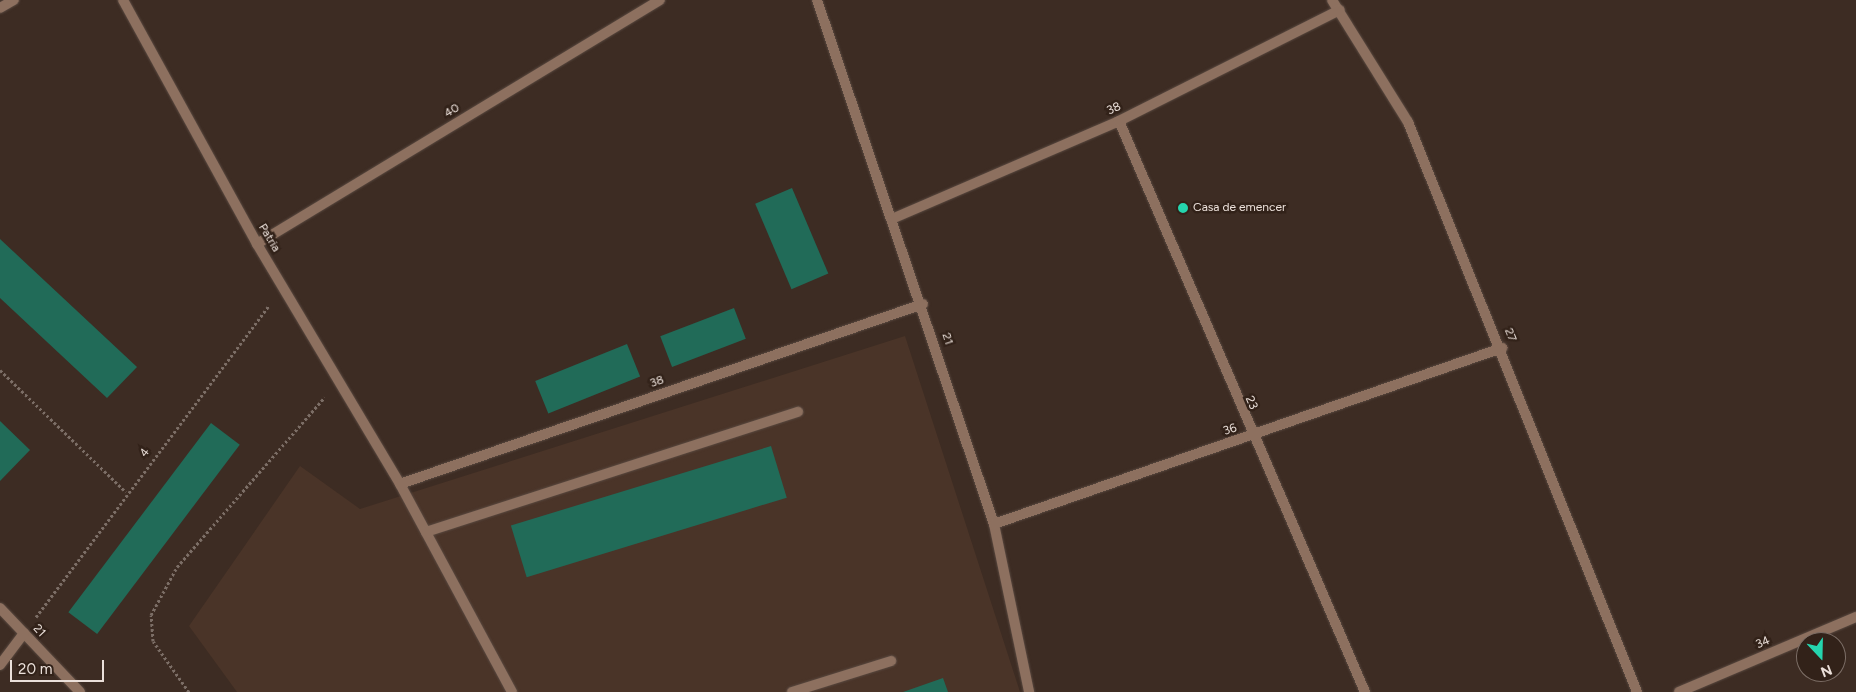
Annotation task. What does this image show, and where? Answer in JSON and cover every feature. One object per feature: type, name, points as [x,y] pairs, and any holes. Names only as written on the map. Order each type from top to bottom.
[{"type":"street","points":[[0,8],[14,0]]},
{"type":"street","name":"Patria","points":[[124,0],[258,244],[285,285],[338,381],[400,484],[512,692]]},
{"type":"street","name":"40","points":[[258,244],[660,0]]},
{"type":"street","name":"21","points":[[817,0],[894,218],[994,524],[1029,692]]},
{"type":"street","name":"27","points":[[1332,0],[1340,10],[1408,122],[1502,348],[1637,692]]},
{"type":"street","name":"38","points":[[894,218],[1120,120],[1340,10]]},
{"type":"street","name":"23","points":[[1120,120],[1252,436],[1365,692]]},
{"type":"street","name":"38","points":[[400,484],[923,304]]},
{"type":"street","name":"36","points":[[994,524],[1502,348]]},
{"type":"street","points":[[426,532],[798,412]]},
{"type":"street","name":"21","points":[[0,608],[80,692]]},
{"type":"street","name":"34","points":[[1680,692],[1856,617]]},
{"type":"street","points":[[0,665],[24,633]]},
{"type":"street","points":[[792,692],[891,661]]},
{"type":"path","name":"4","points":[[24,633],[126,492],[285,285]]},
{"type":"path","points":[[0,370],[126,492]]},
{"type":"path","points":[[189,692],[154,641],[151,615],[177,567],[338,381]]},
{"type":"shaded area","points":[[905,336],[1020,692],[237,692],[189,626],[300,466],[360,509]]},
{"type":"building","points":[[792,188],[828,274],[792,289],[755,204]]},
{"type":"building","points":[[0,239],[137,367],[107,398],[0,298]]},
{"type":"building","points":[[734,308],[746,339],[672,367],[660,336]]},
{"type":"building","points":[[627,344],[640,376],[548,414],[535,381]]},
{"type":"building","points":[[0,421],[30,450],[0,481]]},
{"type":"building","points":[[211,423],[240,445],[97,634],[68,612]]},
{"type":"building","points":[[771,446],[787,498],[527,577],[511,526]]},
{"type":"building","points":[[943,678],[948,692],[903,692]]},
{"type":"place","name":"Casa de emencer","points":[[1183,208]]}]
